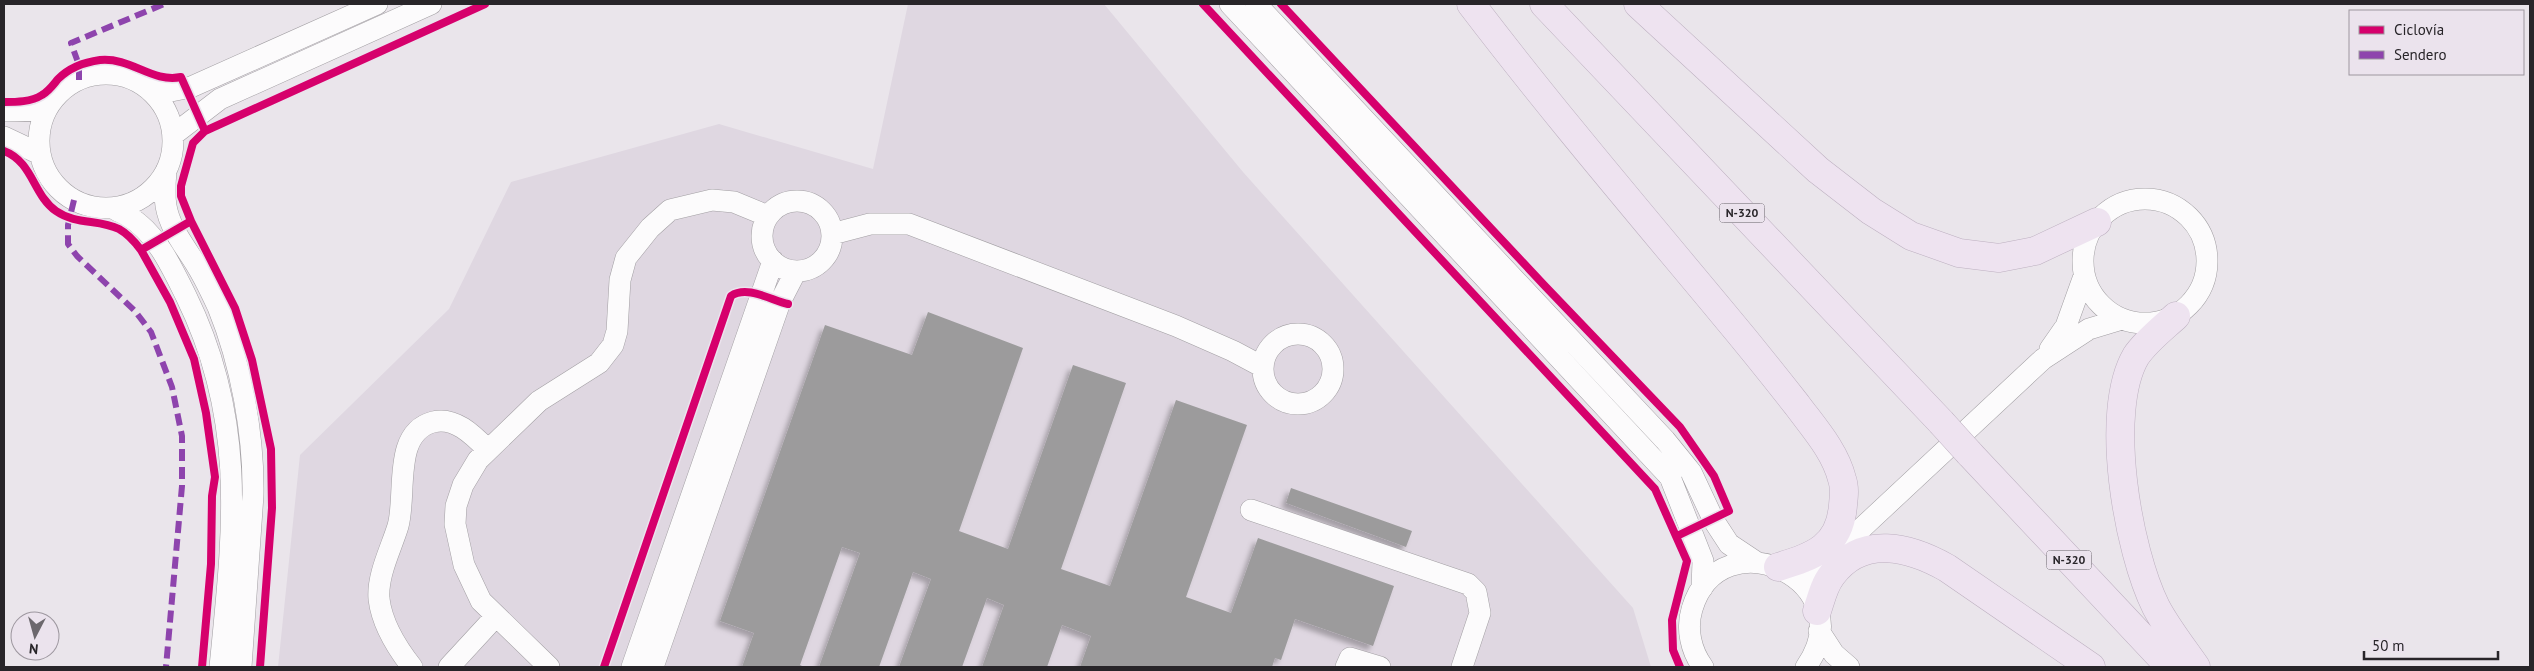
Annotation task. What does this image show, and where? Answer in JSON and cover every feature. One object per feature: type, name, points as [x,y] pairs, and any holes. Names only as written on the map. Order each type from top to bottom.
[{"type":"highway","points":[[1471,4],[1635,208],[1764,363],[1837,461],[1843,480],[1844,494],[1842,514],[1833,538],[1827,546],[1809,557],[1776,568]]},
{"type":"highway","name":"N-320","points":[[1544,4],[1941,422],[2170,667]]},
{"type":"highway","points":[[1638,4],[1818,170],[1871,211],[1911,236],[1959,253],[1999,258],[2035,251],[2097,222]]},
{"type":"highway","points":[[2176,316],[2137,355],[2124,391],[2119,432],[2129,515],[2139,560],[2156,607],[2196,667]]},
{"type":"highway","points":[[1816,613],[1832,575],[1843,564],[1870,550],[1887,547],[1907,550],[1924,556],[1947,568],[2091,667]]},
{"type":"street","points":[[148,89],[172,91],[191,87],[377,4]]},
{"type":"street","points":[[173,135],[220,99],[431,4]]},
{"type":"street","points":[[1230,4],[1670,477],[1703,561],[1702,588]]},
{"type":"street","points":[[1256,4],[1665,440],[1691,472],[1714,520],[1729,544],[1776,568],[1816,613],[1834,654],[1849,667]]},
{"type":"street","points":[[106,74],[124,76],[148,89],[165,110],[173,135],[172,154],[166,171],[157,185],[144,196],[129,204],[113,208],[83,204],[66,195],[47,172],[40,154],[39,136],[46,110],[63,89],[88,77],[106,74]]},
{"type":"street","points":[[4,111],[46,110]]},
{"type":"street","points":[[4,137],[40,154]]},
{"type":"street","points":[[166,171],[166,206],[172,226],[198,267],[218,308],[237,368],[246,416],[254,470],[254,494],[241,667]]},
{"type":"street","points":[[2043,359],[2066,326],[2084,276],[2084,247],[2097,222],[2116,206],[2139,199],[2163,202],[2179,209],[2193,221],[2200,231],[2206,248],[2206,278],[2195,300],[2176,316],[2150,323],[2122,319],[2101,306],[2091,292],[2084,276]]},
{"type":"street","points":[[549,667],[481,600],[464,565],[455,524],[456,506],[463,485],[478,460],[539,402],[599,363],[613,345],[617,331],[620,280],[626,258],[650,228],[670,210],[712,200],[734,202],[768,216]]},
{"type":"street","points":[[802,201],[820,209],[831,225],[832,234],[829,250],[820,263],[805,270],[796,271],[780,266],[773,261],[763,244],[762,234],[768,216],[783,204],[802,201]]},
{"type":"street","points":[[113,208],[139,224],[159,248],[175,273],[202,328],[220,390],[229,442],[234,495],[232,544],[220,667]]},
{"type":"street","points":[[832,234],[870,224],[909,224],[1176,326],[1233,351],[1263,367]]},
{"type":"street","points":[[632,667],[773,261]]},
{"type":"street","points":[[654,667],[780,302],[796,271]]},
{"type":"street","points":[[1703,667],[1691,644],[1689,624],[1693,605],[1702,588],[1712,578],[1730,567],[1808,571],[1834,554],[2043,359],[2089,329],[2122,319]]},
{"type":"street","points":[[412,667],[399,651],[387,627],[379,599],[385,565],[400,511],[406,450],[410,439],[420,428],[438,421],[454,424],[462,428],[488,450]]},
{"type":"street","points":[[1251,510],[1468,584],[1476,592],[1480,613],[1462,667]]},
{"type":"street","points":[[1806,667],[1815,650],[1816,613],[1823,569],[1834,554]]},
{"type":"street","points":[[449,667],[496,616]]},
{"type":"street","points":[[1346,667],[1350,658],[1380,667]]},
{"type":"shaded area","points":[[908,4],[1104,4],[1243,172],[1633,608],[1651,667],[278,667],[300,455],[449,309],[511,182],[719,124],[873,169]]},
{"type":"building","points":[[928,312],[1023,348],[959,531],[1008,549],[1073,365],[1126,383],[1061,569],[1110,586],[1176,400],[1247,425],[1186,597],[1231,613],[1258,538],[1394,586],[1373,646],[1295,619],[1281,660],[1275,658],[1272,667],[1080,667],[1091,636],[1062,625],[1047,667],[982,667],[1004,605],[987,598],[962,667],[899,667],[931,579],[913,572],[879,667],[819,667],[860,553],[842,547],[800,665],[804,667],[742,667],[754,633],[720,621],[825,325],[912,355]]},
{"type":"building","points":[[1291,488],[1412,531],[1406,547],[1286,503]]},
{"type":"marked path","points":[[79,80],[79,65],[71,43],[164,4]]},
{"type":"marked path","points":[[74,200],[68,225],[68,244],[77,256],[135,311],[151,332],[172,387],[182,436],[182,486],[166,667]]},
{"type":"cycle path","points":[[202,667],[211,564],[212,496],[215,477],[206,413],[194,359],[170,302],[141,250],[191,221],[181,196],[181,186],[193,143],[205,131],[485,4]]},
{"type":"cycle path","points":[[1203,4],[1655,489],[1687,561],[1672,620],[1673,650],[1680,667]]},
{"type":"cycle path","points":[[1281,4],[1680,427],[1714,476],[1729,511],[1677,536]]},
{"type":"cycle path","points":[[4,102],[33,99],[47,92],[62,75],[72,69],[94,61],[111,60],[122,62],[160,76],[170,78],[181,77],[205,131]]},
{"type":"cycle path","points":[[4,151],[14,156],[21,163],[42,196],[56,211],[71,218],[104,224],[119,229],[131,238],[141,250]]},
{"type":"cycle path","points":[[191,221],[235,308],[252,360],[271,449],[272,508],[260,667]]},
{"type":"cycle path","points":[[604,667],[731,296],[737,293],[752,293],[788,304]]}]
